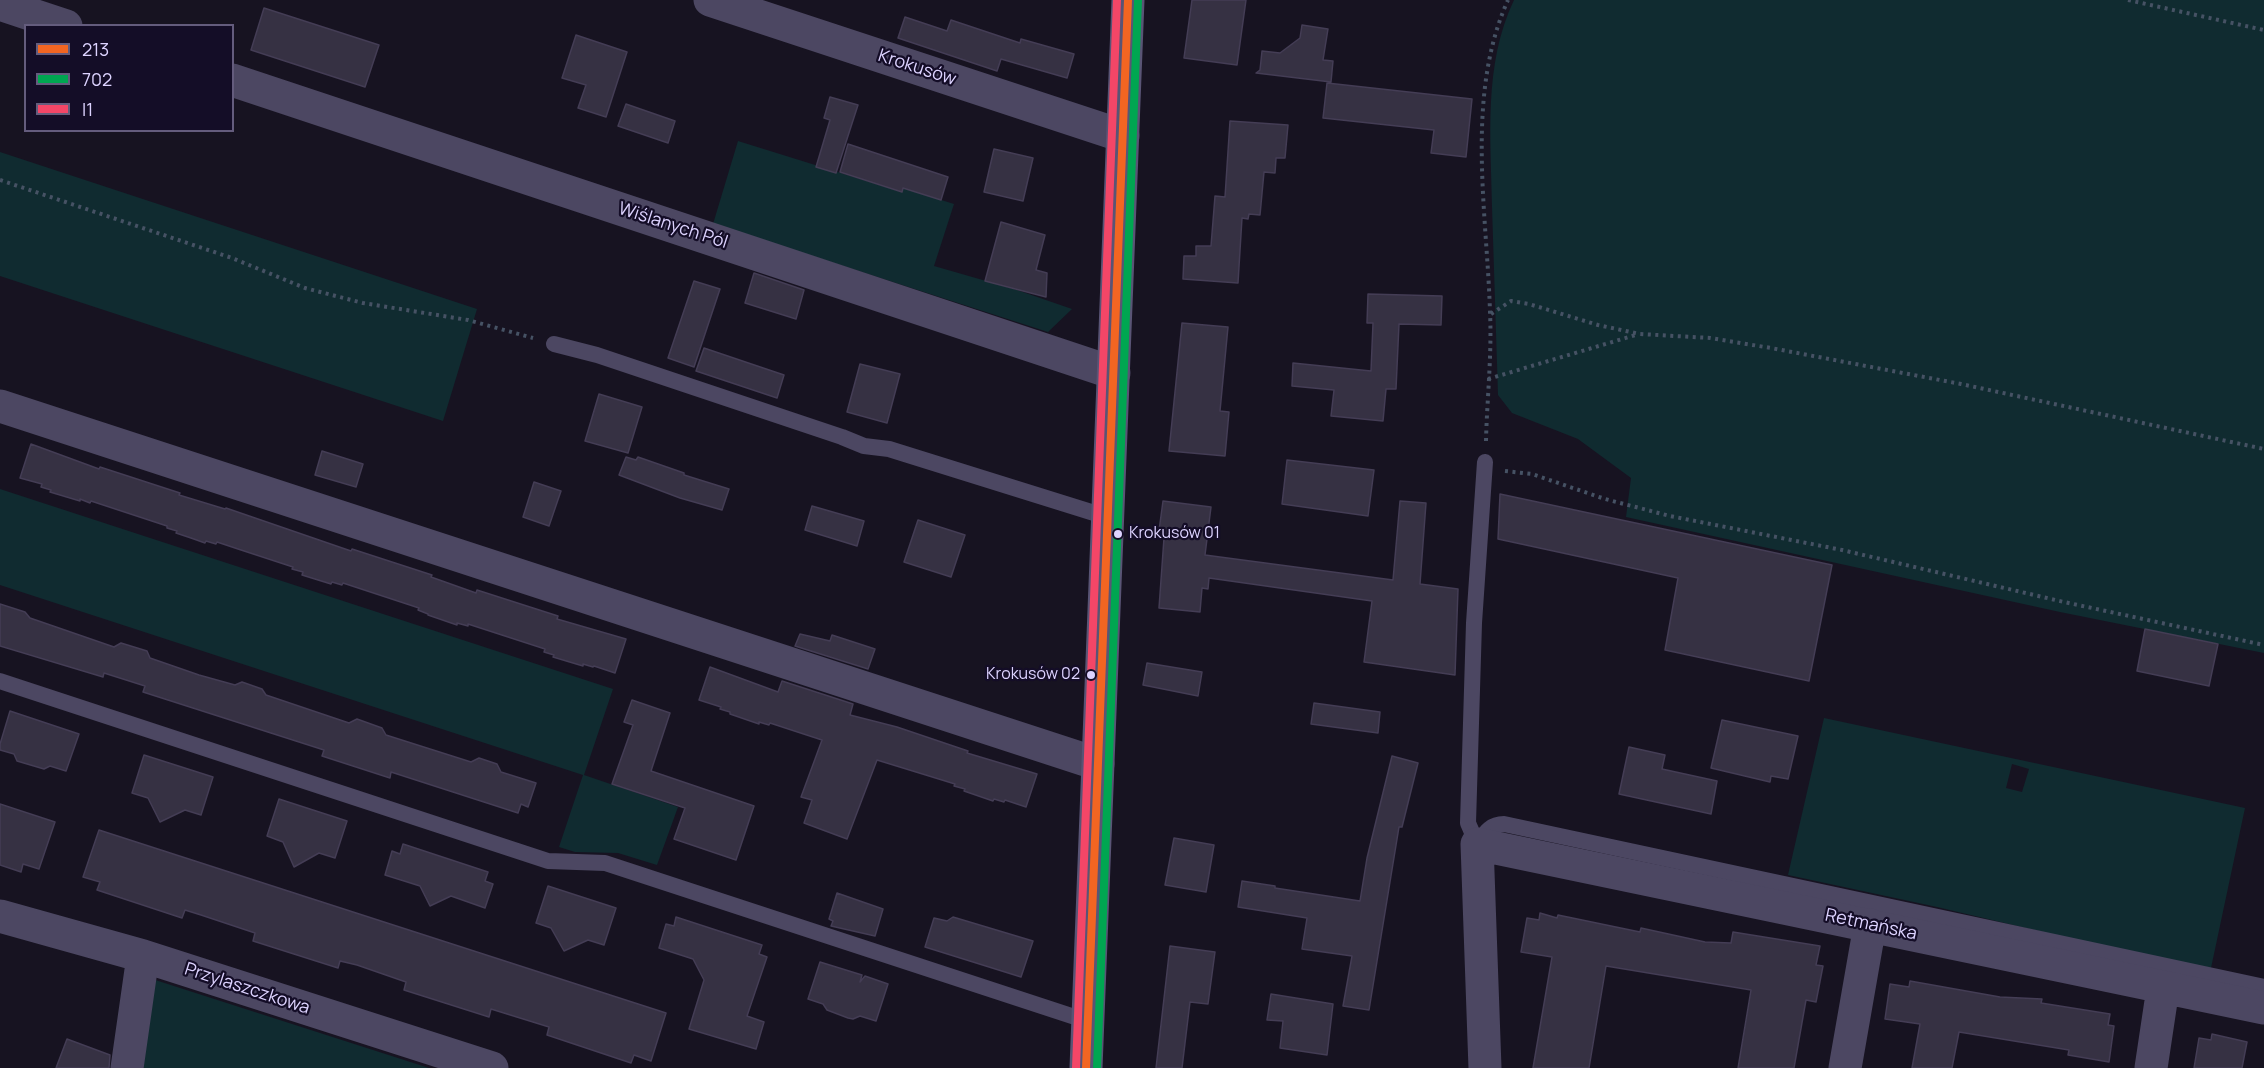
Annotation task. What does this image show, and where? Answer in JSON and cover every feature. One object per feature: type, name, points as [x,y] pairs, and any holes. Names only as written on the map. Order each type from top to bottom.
[{"type":"main road","points":[[1086,1068],[1128,0]]},
{"type":"street","name":"Krokusów","points":[[710,0],[1123,136]]},
{"type":"street","points":[[0,4],[60,24]]},
{"type":"street","name":"Wiślanych Pól","points":[[234,81],[1114,373]]},
{"type":"street","points":[[0,406],[1098,764]]},
{"type":"street","points":[[1477,844],[1485,1068]]},
{"type":"street","name":"Retmańska","points":[[1477,844],[2264,1008]]},
{"type":"street","name":"Przylaszczkowa","points":[[0,916],[143,956],[492,1068]]},
{"type":"street","points":[[1845,1068],[1870,925]]},
{"type":"street","points":[[127,1068],[143,956]]},
{"type":"street","points":[[2151,1068],[2163,988]]},
{"type":"lane","points":[[554,344],[608,358],[864,446],[889,449],[1107,517]]},
{"type":"lane","points":[[1485,470],[1474,623],[1468,823],[1477,844],[1489,828],[1496,824],[1504,824],[2264,987]]},
{"type":"lane","points":[[0,681],[548,861],[605,863],[1087,1021]]},
{"type":"path","points":[[1509,0],[1493,43],[1486,81],[1484,115],[1484,219],[1491,314],[1485,470],[1532,474],[1605,499],[1670,516],[1842,550],[2064,602],[2264,645]]},
{"type":"path","points":[[2128,0],[2264,30]]},
{"type":"path","points":[[0,180],[232,258],[305,288],[363,303],[468,320],[554,344]]},
{"type":"path","points":[[1491,314],[1511,302],[1529,304],[1598,325],[1640,334],[1710,338],[1771,348],[1961,384],[2264,449]]},
{"type":"path","points":[[1488,380],[1640,334]]},
{"type":"green space","points":[[1514,0],[2264,0],[2264,653],[2060,612],[1626,517],[1631,478],[1578,439],[1512,413],[1498,395],[1491,102],[1497,50]]},
{"type":"green space","points":[[738,141],[902,192],[903,188],[954,204],[934,266],[1014,289],[1072,309],[1048,332],[713,224]]},
{"type":"green space","points":[[0,152],[477,309],[443,421],[0,276]]},
{"type":"green space","points":[[0,489],[613,689],[584,775],[678,807],[657,865],[618,853],[575,852],[559,847],[583,775],[0,585]]},
{"type":"green space","points":[[1824,718],[2245,808],[2211,968],[2106,947],[1788,875]],"holes":[[[2012,764],[2029,769],[2022,792],[2006,788]]]},
{"type":"green space","points":[[149,978],[429,1068],[137,1068]]},
{"type":"building","points":[[1192,0],[1246,0],[1237,65],[1184,58]]},
{"type":"building","points":[[264,8],[379,45],[365,87],[251,50]]},
{"type":"building","points":[[905,17],[947,31],[951,20],[1020,43],[1021,39],[1074,54],[1067,78],[1001,59],[997,71],[898,38]]},
{"type":"building","points":[[1302,25],[1328,29],[1323,60],[1333,61],[1331,82],[1256,73],[1260,70],[1262,51],[1280,53],[1300,38]]},
{"type":"building","points":[[576,35],[627,52],[606,117],[578,108],[586,85],[562,78]]},
{"type":"building","points":[[1327,83],[1472,99],[1466,157],[1431,153],[1434,130],[1323,118]]},
{"type":"building","points":[[830,97],[858,105],[836,173],[816,167],[830,120],[824,118]]},
{"type":"building","points":[[626,104],[675,121],[668,143],[618,126]]},
{"type":"building","points":[[1230,121],[1288,125],[1285,158],[1276,158],[1275,173],[1264,172],[1260,215],[1249,214],[1248,219],[1242,218],[1238,283],[1183,279],[1184,256],[1196,256],[1196,246],[1211,246],[1215,196],[1225,197]]},
{"type":"building","points":[[848,144],[948,177],[941,200],[903,188],[902,192],[840,172]]},
{"type":"building","points":[[994,149],[1033,158],[1023,201],[984,192]]},
{"type":"building","points":[[1001,222],[1045,235],[1036,270],[1047,273],[1046,297],[985,281]]},
{"type":"building","points":[[754,273],[804,290],[796,319],[745,303]]},
{"type":"building","points":[[694,281],[720,289],[694,367],[668,358]]},
{"type":"building","points":[[1368,294],[1442,296],[1441,325],[1399,324],[1396,389],[1386,389],[1383,421],[1331,416],[1334,390],[1292,386],[1293,363],[1371,371],[1373,323],[1367,323]]},
{"type":"building","points":[[1182,323],[1228,327],[1220,411],[1229,412],[1225,456],[1169,451]]},
{"type":"building","points":[[704,348],[784,375],[777,398],[696,371]]},
{"type":"building","points":[[860,364],[900,374],[887,423],[847,412]]},
{"type":"building","points":[[599,394],[642,407],[628,453],[585,441]]},
{"type":"building","points":[[31,444],[99,469],[100,467],[351,551],[352,549],[432,575],[431,577],[476,593],[477,590],[558,616],[557,619],[626,639],[615,673],[553,657],[554,655],[544,652],[545,649],[468,624],[468,626],[457,623],[457,625],[428,615],[418,610],[419,608],[343,583],[342,585],[332,582],[331,584],[302,575],[303,572],[292,569],[293,567],[217,542],[216,544],[206,541],[205,543],[176,533],[177,531],[167,526],[91,501],[90,503],[80,499],[80,501],[50,492],[51,490],[41,487],[42,484],[20,478]]},
{"type":"building","points":[[322,451],[363,464],[356,487],[315,475]]},
{"type":"building","points":[[626,457],[636,460],[638,457],[729,489],[722,510],[680,498],[619,475]]},
{"type":"building","points":[[1287,460],[1374,470],[1368,516],[1282,504]]},
{"type":"building","points":[[534,482],[561,491],[549,526],[523,517]]},
{"type":"building","points":[[1500,494],[1832,565],[1809,681],[1665,650],[1678,578],[1498,539]]},
{"type":"building","points":[[1163,501],[1211,507],[1205,555],[1393,580],[1400,501],[1426,503],[1420,584],[1458,589],[1455,675],[1364,662],[1372,601],[1209,578],[1208,589],[1202,588],[1200,612],[1159,608],[1164,538],[1158,538]]},
{"type":"building","points":[[812,506],[864,521],[857,546],[805,530]]},
{"type":"building","points":[[918,520],[965,535],[951,577],[904,562]]},
{"type":"building","points":[[0,604],[25,612],[30,618],[114,647],[121,643],[147,651],[150,658],[199,675],[235,685],[242,682],[262,689],[266,695],[349,723],[357,719],[382,728],[386,735],[471,762],[479,758],[497,764],[501,772],[536,783],[528,807],[521,804],[518,813],[391,772],[390,778],[322,756],[324,750],[143,692],[145,686],[104,673],[103,677],[0,646]]},
{"type":"building","points":[[2145,629],[2218,644],[2209,686],[2137,671]]},
{"type":"building","points":[[800,634],[830,641],[832,635],[875,649],[868,669],[795,646]]},
{"type":"building","points":[[1147,663],[1202,672],[1198,696],[1143,685]]},
{"type":"building","points":[[710,667],[778,692],[782,681],[853,704],[850,715],[897,727],[968,751],[967,753],[1037,774],[1026,807],[1005,800],[1004,802],[994,799],[993,801],[964,791],[965,789],[954,786],[955,784],[877,760],[847,839],[804,823],[812,800],[801,797],[822,740],[770,723],[769,725],[759,722],[759,724],[699,700]]},
{"type":"building","points":[[632,700],[670,713],[651,771],[754,806],[736,860],[674,839],[685,808],[612,784],[633,725],[624,722]]},
{"type":"building","points":[[1314,703],[1380,712],[1378,733],[1311,724]]},
{"type":"building","points":[[10,711],[79,734],[66,771],[50,766],[44,769],[17,761],[14,754],[0,750]]},
{"type":"building","points":[[1722,720],[1798,736],[1788,779],[1771,776],[1770,782],[1711,768]]},
{"type":"building","points":[[1629,747],[1665,755],[1662,769],[1717,781],[1711,814],[1619,794]]},
{"type":"building","points":[[144,755],[213,777],[201,815],[185,810],[160,822],[148,798],[132,793]]},
{"type":"building","points":[[1392,756],[1418,763],[1402,827],[1399,827],[1369,1010],[1343,1006],[1352,956],[1302,949],[1307,918],[1238,907],[1242,881],[1360,901],[1367,858]]},
{"type":"building","points":[[279,799],[347,821],[335,858],[319,853],[294,867],[283,842],[267,836]]},
{"type":"building","points":[[0,804],[55,822],[39,869],[23,864],[21,872],[0,865]]},
{"type":"building","points":[[99,830],[666,1013],[651,1061],[634,1055],[631,1063],[547,1035],[549,1027],[491,1009],[489,1017],[404,990],[406,982],[357,965],[340,961],[338,968],[253,941],[255,933],[201,915],[185,910],[182,918],[97,890],[100,882],[83,877]]},
{"type":"building","points":[[1174,838],[1214,845],[1206,892],[1165,885]]},
{"type":"building","points":[[403,844],[488,872],[485,881],[493,884],[485,908],[451,896],[430,906],[420,886],[385,875],[392,851],[400,854]]},
{"type":"building","points":[[548,886],[616,908],[604,945],[588,940],[564,951],[551,928],[536,923]]},
{"type":"building","points":[[837,893],[883,909],[875,936],[831,926],[833,921],[829,919]]},
{"type":"building","points":[[1540,913],[1640,932],[1641,928],[1705,942],[1731,943],[1733,932],[1820,946],[1816,965],[1823,966],[1816,1002],[1806,1000],[1794,1068],[1738,1068],[1751,990],[1606,966],[1589,1068],[1533,1068],[1552,957],[1521,952],[1527,918],[1539,920]]},
{"type":"building","points":[[676,917],[762,945],[759,954],[767,957],[747,1016],[764,1022],[756,1049],[689,1029],[704,980],[693,959],[659,948],[666,924],[674,926]]},
{"type":"building","points":[[953,917],[1033,941],[1021,977],[925,947],[934,918],[947,921]]},
{"type":"building","points":[[1170,946],[1215,952],[1208,1004],[1190,1002],[1182,1068],[1156,1068]]},
{"type":"building","points":[[820,962],[862,975],[860,982],[865,976],[888,984],[876,1021],[860,1016],[853,1019],[848,1018],[827,1010],[823,1004],[808,999]]},
{"type":"building","points":[[1910,981],[2000,997],[2042,999],[2041,1003],[2110,1014],[2108,1025],[2114,1026],[2109,1062],[2068,1055],[2069,1050],[1959,1032],[1952,1068],[1912,1068],[1920,1024],[1885,1019],[1890,984],[1909,987]]},
{"type":"building","points":[[1271,994],[1333,1004],[1327,1055],[1280,1048],[1283,1021],[1267,1020]]},
{"type":"building","points":[[2212,1034],[2247,1042],[2242,1068],[2194,1068],[2199,1038],[2211,1040]]},
{"type":"building","points":[[67,1039],[110,1055],[109,1068],[56,1068]]},
{"type":"transit line","name":"I1","points":[[1076,1068],[1117,0]]},
{"type":"transit line","name":"213","points":[[1086,1068],[1128,0]]},
{"type":"transit line","name":"702","points":[[1097,1068],[1138,0]]},
{"type":"place","name":"Krokusów 01","points":[[1118,534]]},
{"type":"place","name":"Krokusów 02","points":[[1091,675]]}]
